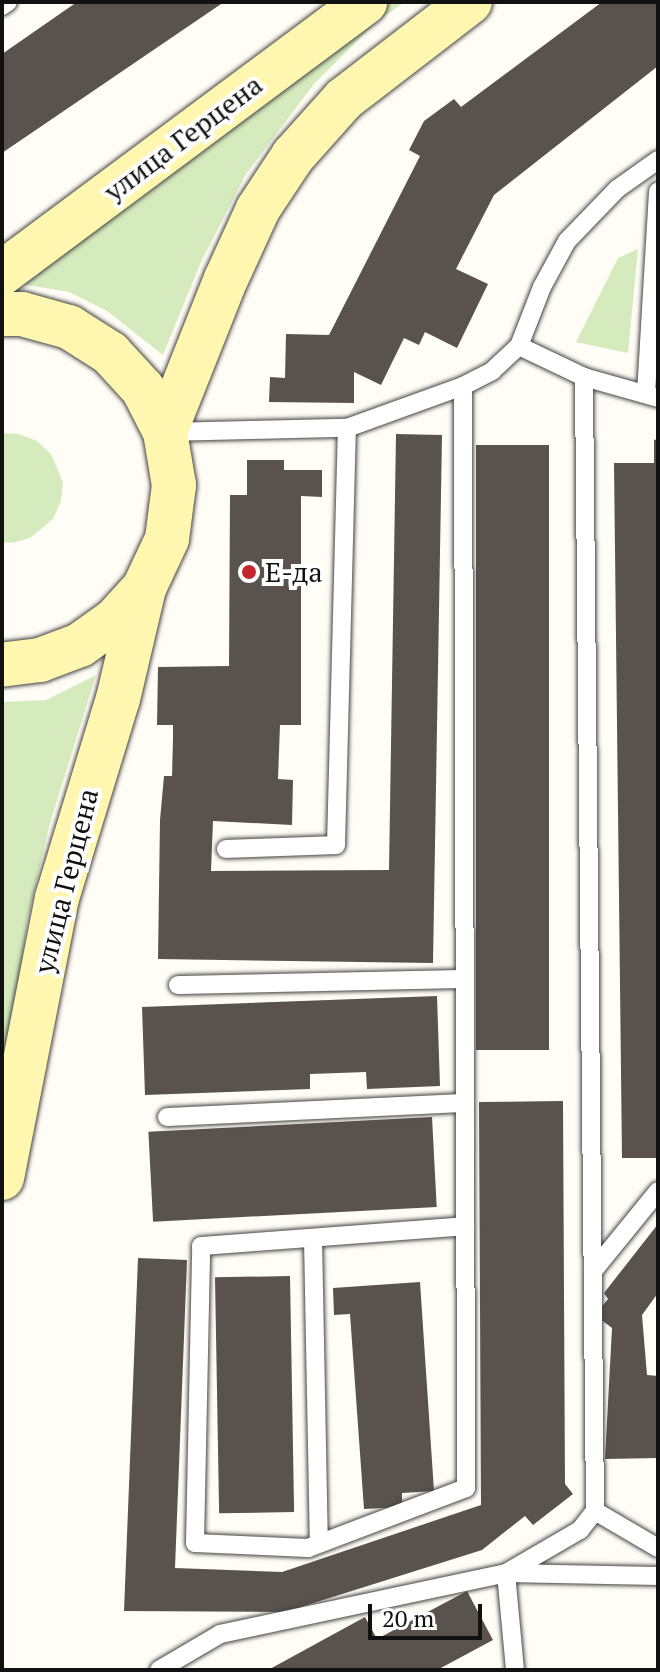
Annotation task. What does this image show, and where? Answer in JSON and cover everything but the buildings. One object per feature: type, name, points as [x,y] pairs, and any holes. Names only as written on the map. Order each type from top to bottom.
[{"type":"main road","name":"улица Герцена","points":[[2,273],[363,2]]},
{"type":"main road","points":[[165,432],[232,265],[258,209],[293,156],[344,99],[470,2]]},
{"type":"main road","points":[[2,314],[22,314],[69,327],[110,353],[143,389],[165,432],[174,485],[167,539],[144,588],[115,620],[80,645],[40,660],[2,665]]},
{"type":"main road","name":"улица Герцена","points":[[2,1178],[57,898],[118,699],[144,588]]},
{"type":"lane","points":[[2,6],[8,2]]},
{"type":"lane","points":[[165,432],[347,428],[463,386],[492,371],[519,346],[542,287],[567,241],[617,189],[658,160]]},
{"type":"lane","points":[[519,346],[584,377],[652,396],[658,191]]},
{"type":"lane","points":[[506,1573],[580,1530],[595,1511],[584,377]]},
{"type":"lane","points":[[463,386],[466,1488],[308,1548],[195,1543],[201,1246],[465,1226]]},
{"type":"lane","points":[[226,849],[336,845],[347,428]]},
{"type":"lane","points":[[178,985],[464,979]]},
{"type":"lane","points":[[167,1117],[464,1103]]},
{"type":"lane","points":[[593,1271],[658,1191]]},
{"type":"lane","points":[[313,1238],[319,1543]]},
{"type":"lane","points":[[595,1511],[658,1548]]},
{"type":"lane","points":[[506,1573],[515,1670]]},
{"type":"lane","points":[[159,1670],[220,1634],[506,1573],[658,1576]]},
{"type":"green space","points":[[386,2],[405,2],[377,21],[314,84],[246,174],[201,262],[163,355],[107,311],[69,292],[27,285],[3,286]]},
{"type":"green space","points":[[638,249],[628,353],[576,342],[618,258]]},
{"type":"green space","points":[[2,433],[19,434],[37,441],[51,454],[63,482],[61,501],[53,519],[30,538],[12,543],[2,542]]},
{"type":"green space","points":[[96,675],[50,823],[27,922],[2,1127],[2,702],[46,700]]},
{"type":"place","name":"Е-да","points":[[249,572]]}]
